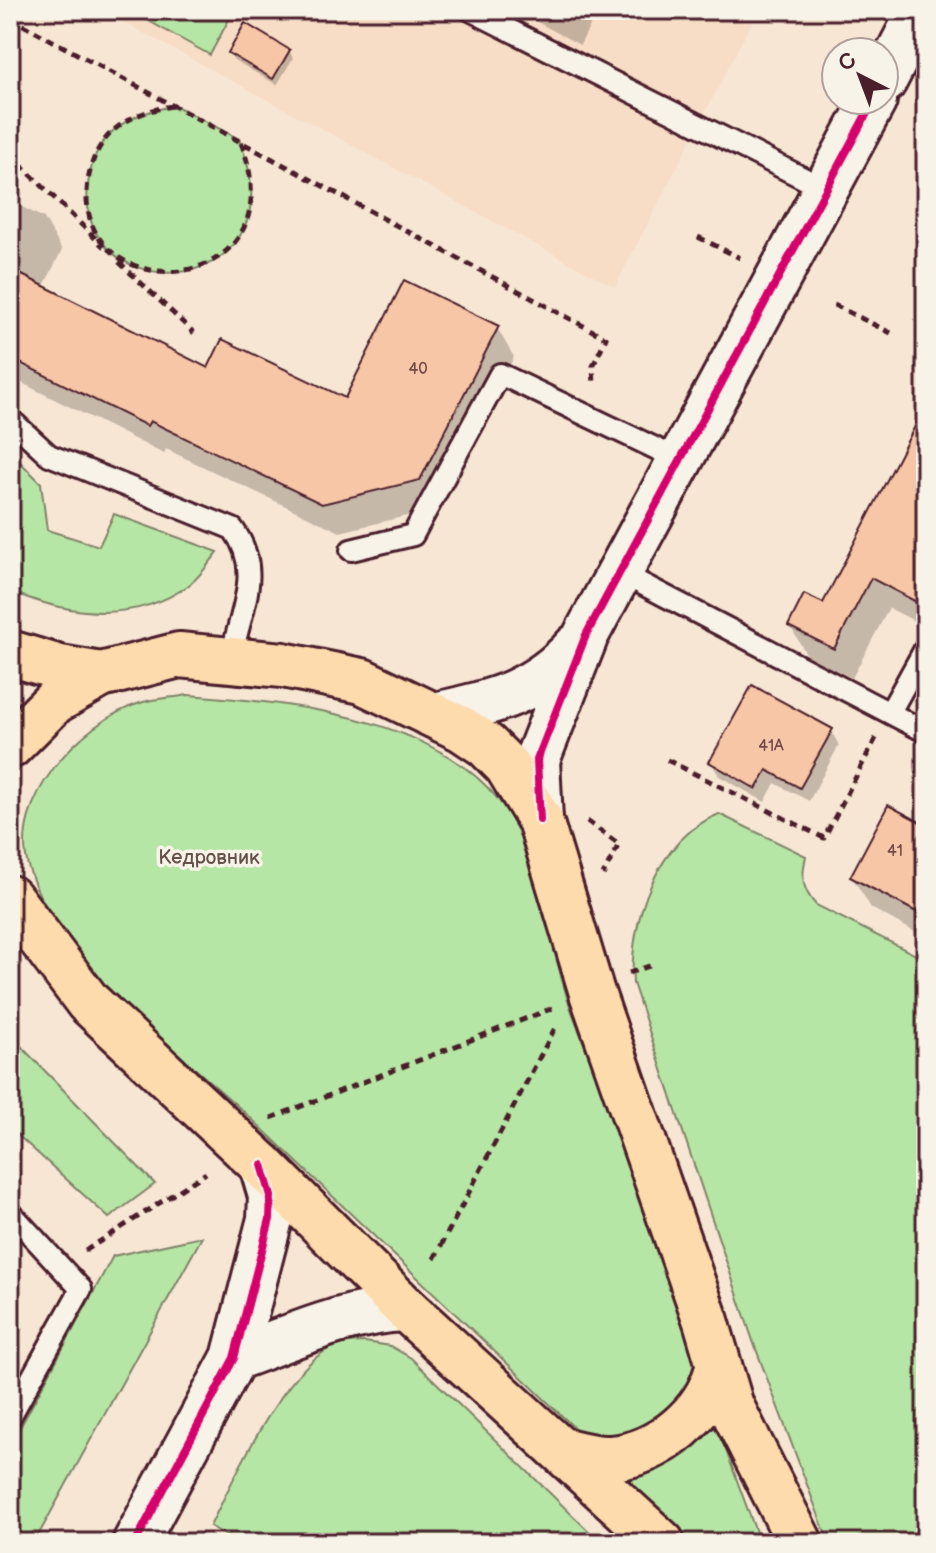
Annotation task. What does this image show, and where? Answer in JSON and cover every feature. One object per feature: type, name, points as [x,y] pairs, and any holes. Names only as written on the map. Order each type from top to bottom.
[{"type":"main road","points":[[10,653],[60,668],[101,675]]},
{"type":"main road","points":[[10,746],[55,701],[101,675],[179,655],[283,665],[362,681],[435,715],[486,745],[523,786],[560,818],[592,993],[706,1321],[731,1406],[800,1543]]},
{"type":"main road","points":[[10,898],[35,937],[88,1002],[260,1144],[406,1309],[662,1543]]},
{"type":"main road","points":[[562,1450],[591,1458],[612,1458],[630,1454],[662,1439],[703,1406],[718,1367]]},
{"type":"street","points":[[900,50],[921,10]]},
{"type":"street","points":[[560,818],[537,760],[586,635],[866,116]]},
{"type":"street","points":[[435,715],[495,703],[521,690],[563,662],[586,635]]},
{"type":"street","points":[[135,1543],[234,1358],[270,1219],[271,1196],[260,1144]]},
{"type":"street","points":[[234,1358],[354,1316],[376,1310],[406,1309]]},
{"type":"lane","points":[[470,10],[827,190]]},
{"type":"lane","points":[[351,550],[413,535],[500,374],[682,461]]},
{"type":"lane","points":[[10,419],[49,455],[233,529],[247,548],[251,576],[231,660]]},
{"type":"lane","points":[[621,573],[926,732]]},
{"type":"lane","points":[[890,712],[926,647]]},
{"type":"lane","points":[[10,1212],[81,1289],[10,1417]]},
{"type":"path","points":[[10,18],[606,338],[593,366],[596,419]]},
{"type":"path","points":[[176,106],[129,118],[107,135],[93,160],[86,185],[88,211],[98,234],[116,259],[140,270],[167,274],[189,271],[220,259],[240,237],[250,213],[253,188],[239,139]]},
{"type":"path","points":[[10,154],[194,333]]},
{"type":"path","points":[[698,237],[753,265]]},
{"type":"path","points":[[834,305],[891,333]]},
{"type":"path","points":[[667,760],[824,838],[890,712]]},
{"type":"path","points":[[560,818],[619,844]]},
{"type":"path","points":[[621,976],[655,964]]},
{"type":"path","points":[[260,1144],[569,1002]]},
{"type":"path","points":[[434,1259],[562,1016]]},
{"type":"path","points":[[61,1267],[206,1173]]},
{"type":"shaded area","points":[[101,10],[758,10],[615,287]]},
{"type":"green space","points":[[129,10],[234,10],[210,55]]},
{"type":"green space","points":[[176,106],[239,139],[251,196],[240,237],[212,262],[176,272],[139,268],[107,248],[89,214],[92,165],[105,140],[124,123],[149,112]]},
{"type":"green space","points":[[10,452],[41,483],[47,530],[99,546],[114,514],[218,552],[189,585],[147,606],[104,612],[81,611],[15,593],[10,589]]},
{"type":"green space","name":"Кедровник","points":[[188,695],[325,712],[372,723],[417,740],[458,762],[492,792],[517,829],[541,895],[571,1009],[696,1351],[684,1391],[660,1420],[626,1436],[606,1439],[584,1437],[256,1123],[126,1006],[67,940],[45,905],[29,869],[25,843],[29,817],[39,792],[73,746],[117,713],[140,703]]},
{"type":"green space","points":[[719,814],[806,856],[804,883],[816,905],[926,960],[926,1543],[829,1543],[753,1341],[633,983],[636,934],[651,885],[663,862],[679,842],[697,826]]},
{"type":"green space","points":[[10,1035],[155,1184],[109,1218],[10,1128]]},
{"type":"green space","points":[[202,1237],[34,1543],[10,1543],[10,1446],[113,1256]]},
{"type":"green space","points":[[365,1342],[390,1346],[411,1358],[601,1543],[239,1543],[210,1526],[264,1423],[301,1372],[320,1354],[340,1344]]},
{"type":"green space","points":[[717,1426],[760,1543],[683,1543],[617,1482],[653,1471]]},
{"type":"building","points":[[245,23],[290,50],[273,79],[228,53]]},
{"type":"building","points":[[10,269],[208,368],[222,339],[345,398],[404,280],[499,326],[420,480],[322,504],[150,421],[147,426],[10,358]]},
{"type":"building","points":[[926,405],[926,607],[871,578],[834,649],[788,626],[804,594],[823,603]]},
{"type":"building","points":[[752,685],[833,729],[800,788],[767,770],[756,789],[709,762]]},
{"type":"building","points":[[888,805],[926,825],[926,917],[850,877]]},
{"type":"cycle path","points":[[540,820],[537,760],[586,635],[865,116]]},
{"type":"cycle path","points":[[135,1543],[234,1358],[270,1219],[271,1196],[262,1165]]}]
